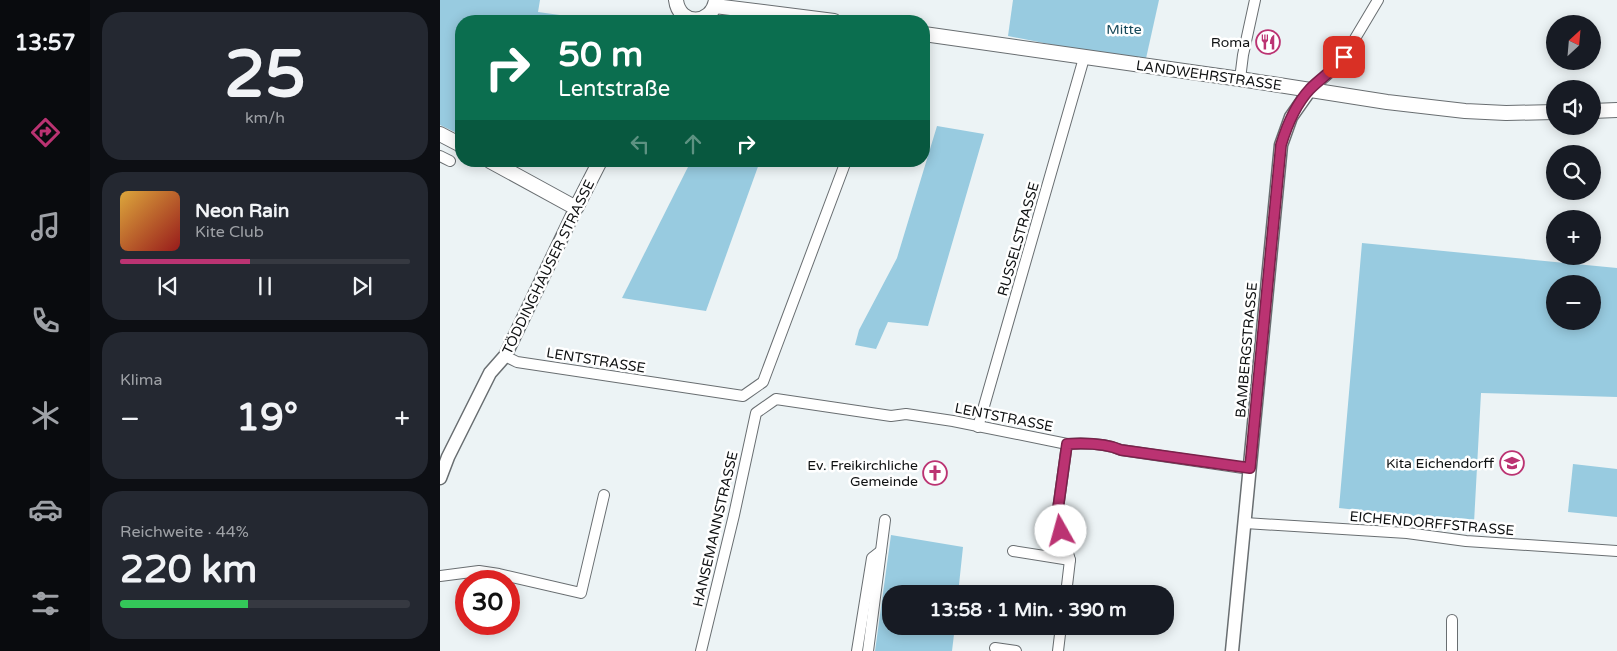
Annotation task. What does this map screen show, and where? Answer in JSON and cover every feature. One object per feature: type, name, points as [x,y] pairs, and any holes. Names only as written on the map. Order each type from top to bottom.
[{"type":"main road","points":[[676,0],[682,15]]},
{"type":"main road","points":[[709,15],[716,3],[795,15]]},
{"type":"main road","name":"LANDWEHRSTRASSE","points":[[930,35],[1465,112],[1546,112]]},
{"type":"main road","points":[[1601,111],[1617,110]]},
{"type":"main road","points":[[440,134],[455,143]]},
{"type":"main road","points":[[501,167],[576,208]]},
{"type":"main road","name":"TÖDDINGHAUSER STRASSE","points":[[576,208],[597,167]]},
{"type":"street","points":[[1240,79],[1255,0]]},
{"type":"street","points":[[1310,90],[1334,69],[1344,57],[1378,0]]},
{"type":"street","name":"RUSSELSTRASSE","points":[[978,427],[1084,58]]},
{"type":"street","name":"BAMBERGSTRASSE","points":[[1232,651],[1281,145],[1291,117],[1310,90]]},
{"type":"street","points":[[440,156],[450,161]]},
{"type":"street","name":"LENTSTRASSE","points":[[505,356],[518,362],[743,396],[763,382],[844,167]]},
{"type":"street","name":"TÖDDINGHAUSER STRASSE","points":[[440,478],[448,457],[490,373],[505,356],[576,208]]},
{"type":"street","name":"LENTSTRASSE","points":[[756,413],[776,399],[891,416],[906,414],[953,421],[1067,444],[1114,447],[1121,450],[1250,468]]},
{"type":"street","name":"HANSEMANNSTRASSE","points":[[701,651],[734,516],[756,413]]},
{"type":"street","points":[[1067,444],[1057,516],[1070,560],[1067,585]]},
{"type":"street","points":[[440,576],[479,571],[581,593],[604,495]]},
{"type":"street","points":[[868,651],[885,520]]},
{"type":"street","name":"EICHENDORFFSTRASSE","points":[[1244,523],[1407,533],[1466,541],[1617,551]]},
{"type":"street","points":[[857,651],[872,558],[881,551]]},
{"type":"street","points":[[1013,551],[1070,560]]},
{"type":"street","points":[[1452,620],[1452,651]]},
{"type":"street","points":[[1058,651],[1060,635]]},
{"type":"street","points":[[995,648],[1016,651]]},
{"type":"green space","points":[[440,0],[540,0],[538,12],[560,15],[455,15],[455,132],[440,125]]},
{"type":"green space","name":"Mitte","points":[[1013,0],[1159,0],[1145,63],[1008,36]]},
{"type":"green space","points":[[937,126],[984,134],[928,326],[888,322],[876,349],[855,345],[859,330],[897,258],[925,167],[930,167],[930,149]]},
{"type":"green space","points":[[688,167],[758,167],[706,311],[622,298]]},
{"type":"green space","points":[[1362,243],[1546,261],[1546,265],[1586,265],[1617,268],[1617,397],[1481,393],[1474,523],[1339,508]]},
{"type":"green space","points":[[1573,464],[1617,469],[1617,517],[1568,512]]},
{"type":"green space","points":[[891,535],[963,547],[959,585],[884,585]]},
{"type":"green space","points":[[882,600],[882,635],[954,635],[952,651],[875,651]]},
{"type":"place","name":"Roma","points":[[1268,42]]},
{"type":"place","name":"Kita Eichendorff","points":[[1512,463]]},
{"type":"place","name":"Ev. Freikirchliche Gemeinde","points":[[935,473]]},
{"type":"route","points":[[1061,531],[1057,516],[1067,444],[1082,443],[1114,447],[1121,450],[1250,468],[1281,145],[1291,117],[1302,99],[1344,57]]}]
